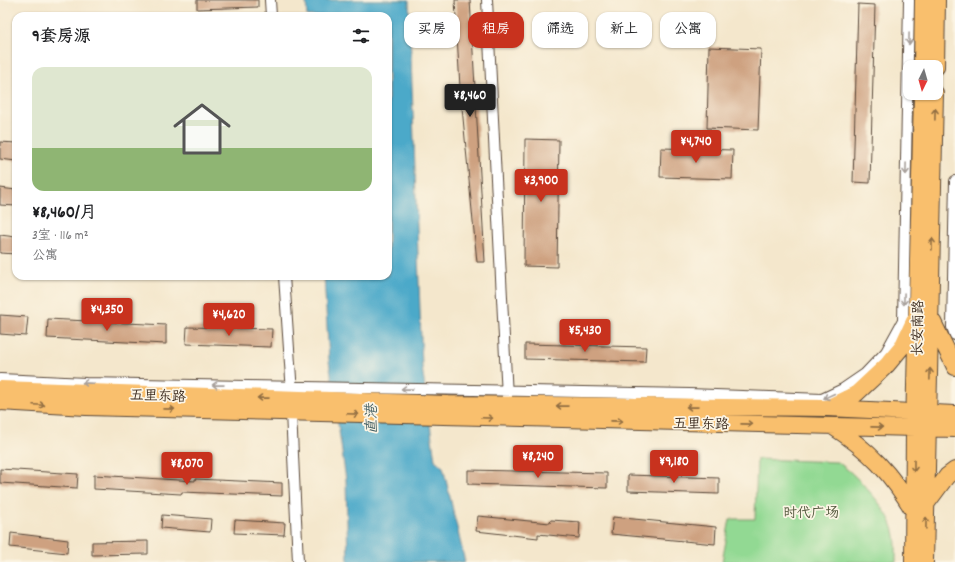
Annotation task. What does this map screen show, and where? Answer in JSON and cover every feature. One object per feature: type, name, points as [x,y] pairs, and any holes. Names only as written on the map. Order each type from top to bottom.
[{"type":"main road","points":[[922,60],[923,0]]},
{"type":"main road","points":[[936,60],[937,0]]},
{"type":"main road","name":"长安南路","points":[[922,100],[924,314],[921,507],[925,562]]},
{"type":"main road","name":"长安南路","points":[[924,314],[935,100]]},
{"type":"main road","points":[[827,408],[856,394],[887,365],[902,347],[924,314],[955,368]]},
{"type":"main road","name":"五里东路","points":[[0,389],[83,393],[447,404],[827,408],[922,421],[955,429]]},
{"type":"main road","name":"五里东路","points":[[0,402],[86,407],[291,399]]},
{"type":"main road","name":"五里东路","points":[[507,405],[832,426],[922,421],[955,414]]},
{"type":"main road","points":[[832,426],[853,440],[884,468],[921,507],[947,476],[955,470]]},
{"type":"main road","name":"长安南路","points":[[914,562],[921,507]]},
{"type":"street","points":[[270,0],[271,12]]},
{"type":"street","points":[[487,0],[507,405],[689,394],[822,399],[843,389],[865,374],[886,352],[903,320],[909,0]]},
{"type":"street","points":[[955,181],[952,327],[955,335]]},
{"type":"street","points":[[284,280],[298,562]]},
{"type":"street","points":[[0,378],[86,383],[291,399]]},
{"type":"street","points":[[906,532],[907,562]]},
{"type":"green space","name":"时代广场","points":[[757,459],[837,462],[844,467],[860,481],[889,517],[895,534],[896,562],[722,562],[730,519],[755,519]]},
{"type":"water","name":"直港","points":[[306,0],[409,0],[409,12],[404,12],[404,48],[411,48],[422,367],[435,460],[443,467],[465,562],[348,562],[346,480],[329,361],[324,280],[392,280],[392,12],[307,12]]},
{"type":"building","points":[[197,0],[258,0],[258,7],[197,9]]},
{"type":"building","points":[[455,0],[470,0],[471,12],[468,12],[468,48],[473,48],[485,262],[477,262],[460,87],[458,48],[460,48],[460,12],[456,12]]},
{"type":"building","points":[[858,4],[875,5],[870,183],[853,182]]},
{"type":"building","points":[[709,48],[761,49],[758,130],[707,128]]},
{"type":"building","points":[[525,139],[559,140],[557,267],[524,266]]},
{"type":"building","points":[[0,142],[12,143],[12,160],[0,159]]},
{"type":"building","points":[[661,148],[733,150],[732,179],[660,177]]},
{"type":"building","points":[[0,188],[12,190],[12,206],[0,205]]},
{"type":"building","points":[[0,235],[12,236],[12,254],[0,253]]},
{"type":"building","points":[[0,315],[28,317],[26,336],[0,334]]},
{"type":"building","points":[[48,319],[166,325],[166,344],[47,338]]},
{"type":"building","points":[[187,327],[272,329],[271,347],[186,344]]},
{"type":"building","points":[[525,344],[646,347],[645,362],[525,359]]},
{"type":"building","points":[[0,469],[78,474],[77,488],[0,483]]},
{"type":"building","points":[[468,470],[607,473],[607,488],[468,484]]},
{"type":"building","points":[[94,475],[195,481],[195,479],[282,483],[282,496],[182,492],[181,494],[94,489]]},
{"type":"building","points":[[628,475],[719,478],[719,494],[628,491]]},
{"type":"building","points":[[162,515],[211,519],[210,532],[161,528]]},
{"type":"building","points":[[478,516],[550,523],[551,520],[580,522],[579,538],[538,534],[538,538],[476,531]]},
{"type":"building","points":[[613,517],[716,527],[715,544],[611,534]]},
{"type":"building","points":[[235,520],[285,523],[284,535],[234,533]]},
{"type":"building","points":[[11,533],[68,540],[67,553],[10,547]]},
{"type":"building","points":[[148,541],[148,554],[92,555],[92,542]]}]
